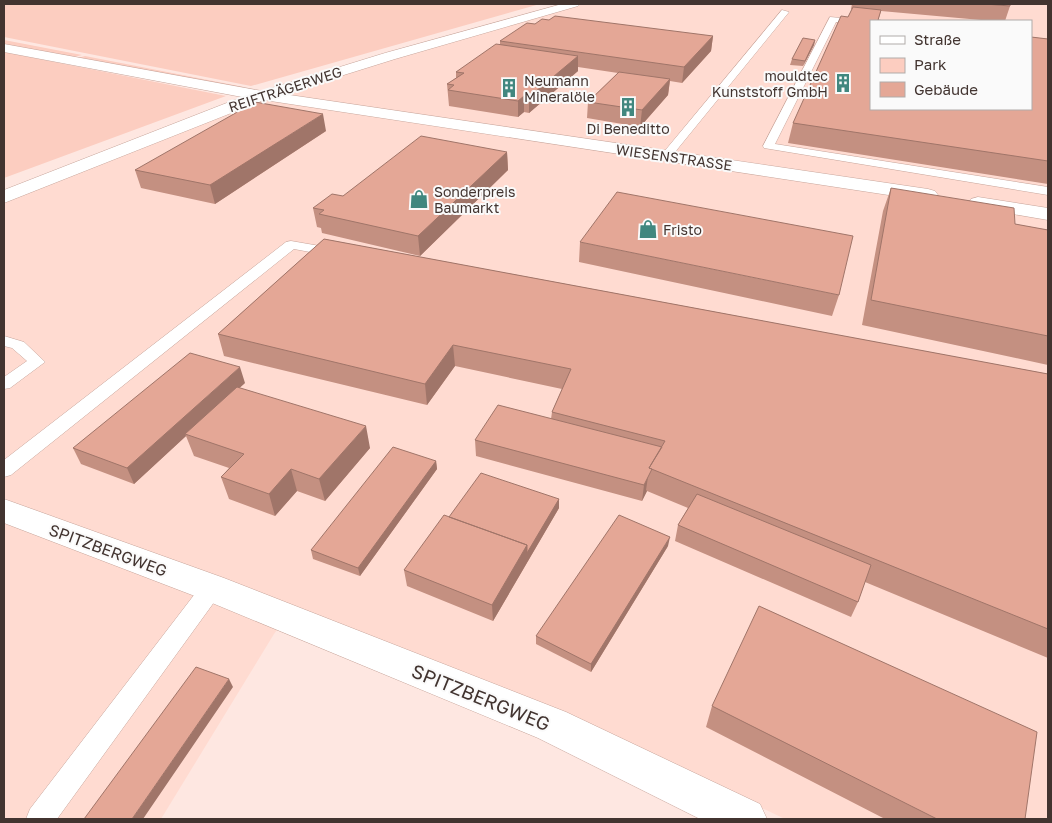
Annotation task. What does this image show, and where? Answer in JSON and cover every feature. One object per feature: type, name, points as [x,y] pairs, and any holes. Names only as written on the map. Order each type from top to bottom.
[{"type":"street","name":"REIFTRÄGERWEG","points":[[4,197],[262,95],[574,4]]},
{"type":"street","name":"WIESENSTRASSE","points":[[4,48],[240,92],[1048,214]]},
{"type":"street","name":"SPITZBERGWEG","points":[[4,511],[212,588],[552,725],[745,819]]},
{"type":"lane","points":[[667,155],[785,12]]},
{"type":"lane","points":[[870,23],[833,19],[768,146],[1048,191]]},
{"type":"lane","points":[[4,470],[291,245],[349,256]]},
{"type":"lane","points":[[4,341],[18,345],[37,362],[4,384]]},
{"type":"lane","points":[[40,819],[212,588]]},
{"type":"shaded area","points":[[582,4],[1048,4],[1048,819],[785,819],[597,730],[293,609],[274,634],[161,819],[4,819],[4,203],[94,165],[266,98],[395,58]]},
{"type":"green space","points":[[4,4],[540,4],[251,86],[4,37]]},
{"type":"green space","points":[[4,40],[82,55],[70,58],[4,45]]},
{"type":"green space","points":[[4,52],[226,96],[4,178]]},
{"type":"green space","points":[[85,56],[244,87],[241,89],[74,59]]},
{"type":"building","points":[[985,4],[1010,4],[1010,6]]},
{"type":"building","name":"mouldtec Kunststoff GmbH","points":[[853,7],[881,10],[878,20],[870,20],[870,110],[1032,110],[1032,37],[1048,39],[1048,161],[793,123],[841,16],[848,17]]},
{"type":"building","points":[[555,16],[713,36],[684,67],[500,41],[527,23],[535,24],[542,19],[549,20]]},
{"type":"building","points":[[803,38],[815,40],[805,61],[792,59]]},
{"type":"building","points":[[496,44],[578,56],[529,97],[524,96],[518,101],[448,90],[454,85],[447,84],[464,73],[456,72]]},
{"type":"building","points":[[619,72],[670,79],[642,110],[588,102]]},
{"type":"building","points":[[255,102],[323,114],[210,185],[135,170]]},
{"type":"building","points":[[421,136],[507,152],[418,236],[319,214],[324,210],[313,208],[332,194],[343,196]]},
{"type":"building","points":[[891,188],[1014,208],[1015,224],[1048,230],[1048,336],[871,300]]},
{"type":"building","points":[[617,192],[853,236],[839,295],[580,242]]},
{"type":"building","points":[[324,239],[1048,374],[1048,629],[649,468],[665,441],[552,412],[571,369],[453,345],[425,384],[218,334]]},
{"type":"building","points":[[190,353],[240,367],[127,468],[73,448]]},
{"type":"building","points":[[237,387],[366,426],[319,479],[291,469],[269,494],[221,477],[244,454],[185,434]]},
{"type":"building","points":[[498,405],[662,447],[649,468],[652,469],[644,485],[475,440]]},
{"type":"building","points":[[393,447],[436,461],[358,568],[311,550]]},
{"type":"building","points":[[481,473],[559,499],[527,553],[527,545],[449,517]]},
{"type":"building","points":[[697,494],[871,565],[858,602],[678,525]]},
{"type":"building","points":[[444,515],[527,545],[492,605],[404,570]]},
{"type":"building","points":[[619,515],[670,537],[591,664],[536,636]]},
{"type":"building","points":[[759,606],[1037,732],[1025,819],[937,819],[712,706]]},
{"type":"building","points":[[196,667],[229,679],[132,819],[84,819]]},
{"type":"place","name":"mouldtec Kunststoff GmbH","points":[[843,83]]},
{"type":"place","name":"Neumann Mineralöle","points":[[509,88]]},
{"type":"place","name":"Di Beneditto","points":[[628,107]]},
{"type":"place","name":"Sonderpreis Baumarkt","points":[[419,199]]},
{"type":"place","name":"Fristo","points":[[648,229]]}]
